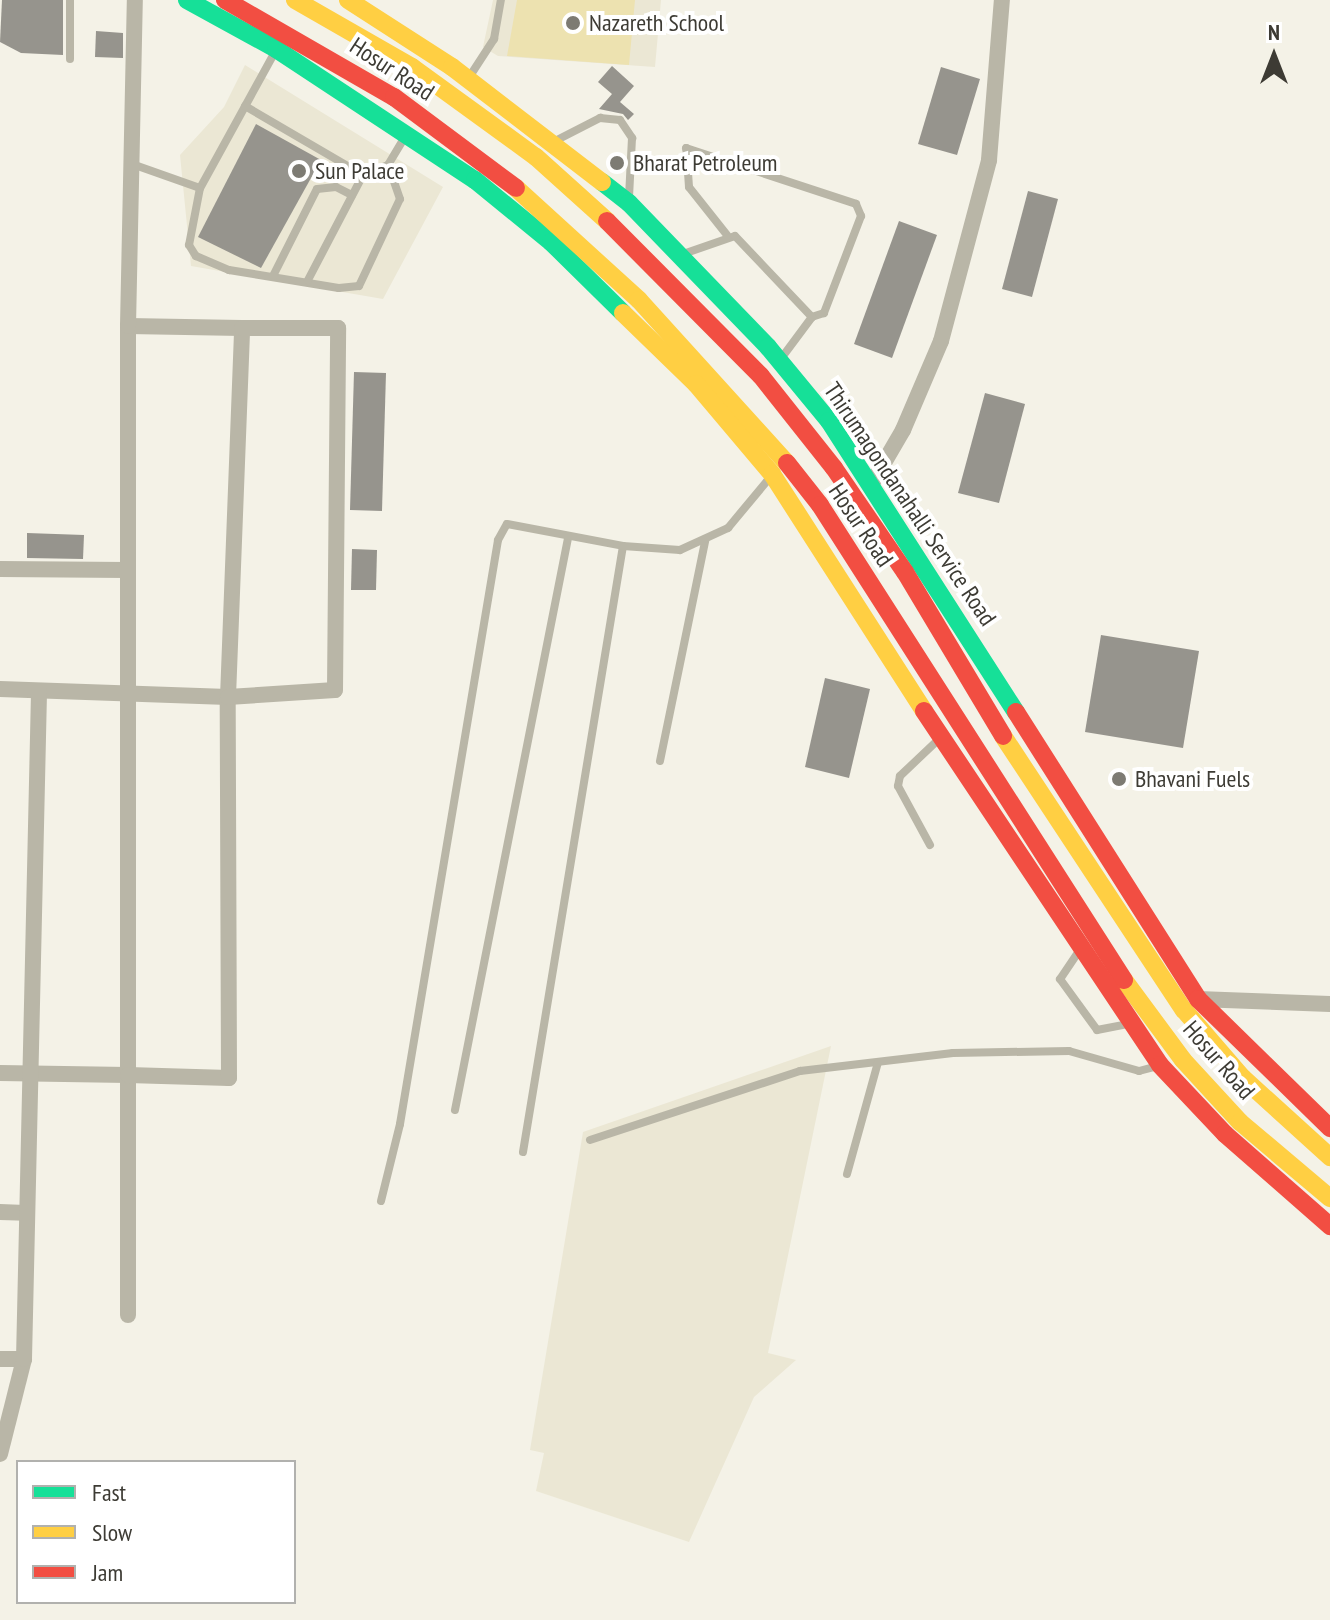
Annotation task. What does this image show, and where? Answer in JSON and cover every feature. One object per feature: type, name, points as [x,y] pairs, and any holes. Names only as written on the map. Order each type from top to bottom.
[{"type":"main road","points":[[187,0],[276,49],[407,133],[551,242],[646,330],[772,474],[1080,949],[1160,1065],[1225,1134],[1330,1226]]},
{"type":"main road","name":"Hosur Road","points":[[225,0],[394,97],[526,196],[639,300],[750,417],[820,505],[1133,994],[1183,1060],[1240,1122],[1330,1198]]},
{"type":"main road","name":"Hosur Road","points":[[295,0],[412,67],[536,157],[635,246],[761,376],[834,468],[905,572],[1010,748],[1184,1010],[1243,1078],[1330,1157]]},
{"type":"main road","name":"Thirumagondanahalli Service Road","points":[[348,0],[467,79],[629,203],[779,360],[871,485],[1198,999],[1330,1128]]},
{"type":"street","points":[[128,1315],[126,695],[128,326],[135,0]]},
{"type":"street","points":[[871,485],[903,430],[941,341],[989,160],[1002,0]]},
{"type":"street","points":[[0,689],[228,697],[335,690],[338,328],[128,326]]},
{"type":"street","points":[[0,1073],[229,1078],[228,697],[242,328]]},
{"type":"street","points":[[0,569],[127,570]]},
{"type":"street","points":[[0,1454],[2,1436],[24,1359],[39,691]]},
{"type":"street","points":[[1198,999],[1330,1004]]},
{"type":"street","points":[[0,1212],[25,1213]]},
{"type":"street","points":[[0,1359],[24,1359]]},
{"type":"lane","points":[[70,0],[70,59]]},
{"type":"lane","points":[[467,79],[494,39],[501,0]]},
{"type":"lane","points":[[276,49],[200,188],[189,245],[196,256],[217,267],[308,280],[339,288],[359,286],[400,199],[388,165]]},
{"type":"lane","points":[[245,106],[363,175]]},
{"type":"lane","points":[[551,144],[600,118],[620,120],[632,138],[629,203]]},
{"type":"lane","points":[[308,280],[363,175],[388,165],[407,133]]},
{"type":"lane","points":[[727,235],[689,187],[686,148],[856,204],[861,216],[824,313],[812,317],[779,360]]},
{"type":"lane","points":[[131,164],[200,188]]},
{"type":"lane","points":[[273,276],[317,189],[336,187],[352,195]]},
{"type":"lane","points":[[678,255],[727,235],[735,236],[812,317]]},
{"type":"lane","points":[[381,1201],[400,1124],[498,540],[507,524],[568,538],[680,550],[728,528],[772,474]]},
{"type":"lane","points":[[455,1110],[568,538]]},
{"type":"lane","points":[[660,761],[705,541]]},
{"type":"lane","points":[[523,1152],[623,546]]},
{"type":"lane","points":[[930,845],[898,786],[900,776],[943,735]]},
{"type":"lane","points":[[1080,949],[1060,979],[1097,1030],[1132,1024]]},
{"type":"lane","points":[[590,1140],[800,1071],[953,1053],[1069,1051],[1139,1071],[1160,1065]]},
{"type":"lane","points":[[847,1174],[878,1062]]},
{"type":"shaded area","name":"Nazareth School","points":[[493,0],[661,0],[655,67],[498,56],[483,47]]},
{"type":"shaded area","name":"Nazareth School","points":[[517,0],[635,0],[629,65],[507,56]]},
{"type":"shaded area","name":"Sun Palace","points":[[245,65],[443,187],[383,299],[191,266],[180,155],[224,107]]},
{"type":"shaded area","points":[[831,1046],[768,1353],[796,1360],[754,1397],[689,1542],[536,1491],[544,1453],[530,1450],[583,1132]]},
{"type":"building","points":[[2,0],[63,0],[63,55],[21,53],[0,42]]},
{"type":"building","points":[[96,31],[123,33],[123,58],[95,57]]},
{"type":"building","points":[[612,66],[634,86],[620,102],[634,114],[628,120],[623,114],[599,109],[612,94],[598,82]]},
{"type":"building","points":[[941,67],[980,79],[957,155],[918,144]]},
{"type":"building","points":[[256,124],[321,160],[261,268],[198,237]]},
{"type":"building","points":[[1028,191],[1058,199],[1032,297],[1002,289]]},
{"type":"building","points":[[899,221],[937,235],[892,358],[854,344]]},
{"type":"building","points":[[354,372],[386,373],[382,511],[350,510]]},
{"type":"building","points":[[985,393],[1025,404],[999,503],[958,493]]},
{"type":"building","points":[[27,533],[84,535],[83,559],[27,558]]},
{"type":"building","points":[[352,549],[377,550],[376,590],[351,590]]},
{"type":"building","points":[[1101,635],[1199,651],[1183,748],[1085,732]]},
{"type":"building","points":[[825,678],[870,689],[849,778],[805,767]]},
{"type":"traffic: fast","points":[[187,0],[276,49],[475,180],[551,242],[623,313]]},
{"type":"traffic: fast","points":[[602,182],[629,203],[768,347],[829,421],[1016,712]]},
{"type":"traffic: slow","points":[[295,0],[412,67],[536,157],[607,221]]},
{"type":"traffic: slow","points":[[348,0],[452,67],[602,182]]},
{"type":"traffic: slow","points":[[516,188],[639,300],[787,463]]},
{"type":"traffic: slow","points":[[623,313],[696,384],[772,474],[924,711]]},
{"type":"traffic: slow","points":[[1003,736],[1184,1010],[1243,1078],[1330,1157]]},
{"type":"traffic: slow","points":[[1124,980],[1183,1060],[1240,1122],[1330,1198]]},
{"type":"traffic: jam","points":[[225,0],[394,97],[516,188]]},
{"type":"traffic: jam","points":[[607,221],[761,376],[834,468],[905,572],[1003,736]]},
{"type":"traffic: jam","points":[[787,463],[820,505],[1124,980]]},
{"type":"traffic: jam","points":[[924,711],[1160,1065],[1225,1134],[1330,1226]]},
{"type":"traffic: jam","points":[[1016,712],[1198,999],[1330,1128]]},
{"type":"place","name":"Nazareth School","points":[[573,23]]},
{"type":"place","name":"Bharat Petroleum","points":[[617,163]]},
{"type":"place","name":"Sun Palace","points":[[299,171]]},
{"type":"place","name":"Bhavani Fuels","points":[[1119,779]]}]
